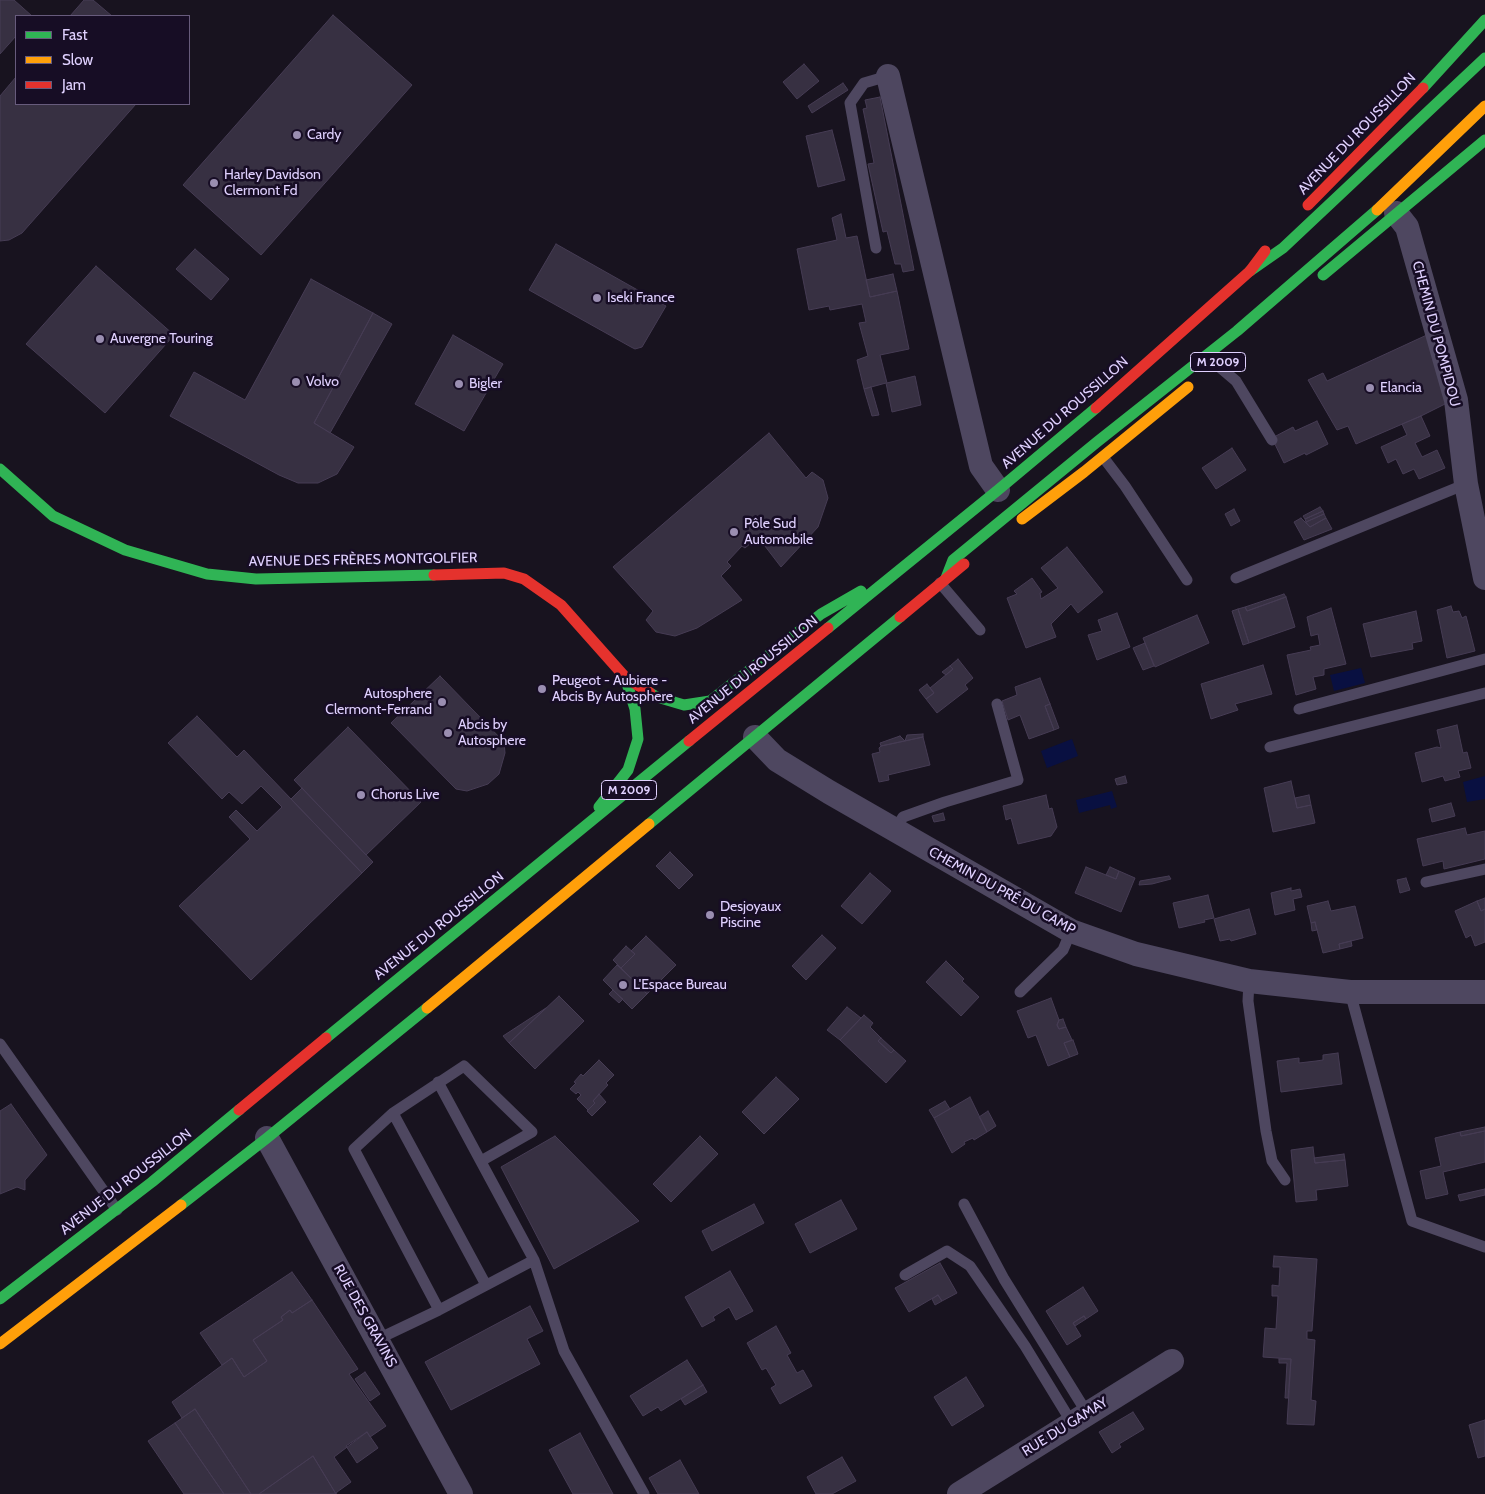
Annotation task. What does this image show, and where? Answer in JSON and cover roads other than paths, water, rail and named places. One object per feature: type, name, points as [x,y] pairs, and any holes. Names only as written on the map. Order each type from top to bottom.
[{"type":"main road","name":"AVENUE DU ROUSSILLON","points":[[1301,213],[1402,111],[1485,20]]},
{"type":"main road","points":[[1250,271],[1283,248],[1485,58]]},
{"type":"main road","points":[[943,580],[953,560],[1237,331],[1373,214],[1485,106]]},
{"type":"main road","points":[[1315,281],[1485,140]]},
{"type":"main road","name":"AVENUE DU ROUSSILLON","points":[[0,1299],[160,1176],[583,827],[998,490],[1250,271],[1274,240]]},
{"type":"main road","name":"M 2009","points":[[1015,525],[1103,457],[1193,382]]},
{"type":"main road","name":"AVENUE DES FRÈRES MONTGOLFIER","points":[[0,468],[53,516],[125,550],[207,574],[256,579],[504,573],[524,579],[561,605],[625,677]]},
{"type":"main road","name":"M 2009","points":[[0,1344],[267,1138],[943,580],[1000,537]]},
{"type":"main road","points":[[625,677],[657,696],[684,706],[710,701],[821,614],[908,564]]},
{"type":"main road","points":[[583,827],[628,770],[638,739],[635,709],[625,677]]},
{"type":"street","points":[[888,76],[981,466],[998,490]]},
{"type":"street","name":"CHEMIN DU POMPIDOU","points":[[1396,213],[1407,227],[1456,400],[1466,484],[1485,578]]},
{"type":"street","name":"CHEMIN DU PRÉ DU CAMP","points":[[755,737],[777,760],[829,792],[1071,931],[1136,954],[1249,980],[1350,992],[1485,992]]},
{"type":"street","name":"RUE DES GRAVINS","points":[[267,1138],[462,1494]]},
{"type":"street","name":"RUE DU GAMAY","points":[[959,1494],[1172,1361]]},
{"type":"lane","points":[[876,248],[850,103],[864,83],[888,76]]},
{"type":"lane","points":[[1216,364],[1236,381],[1272,440]]},
{"type":"lane","points":[[1103,457],[1125,486],[1187,580]]},
{"type":"lane","points":[[1236,578],[1466,484]]},
{"type":"lane","points":[[943,580],[980,630]]},
{"type":"lane","points":[[1299,709],[1485,659]]},
{"type":"lane","points":[[1270,747],[1485,693]]},
{"type":"lane","points":[[895,830],[903,816],[1018,780],[997,704]]},
{"type":"lane","points":[[1426,882],[1485,869]]},
{"type":"lane","points":[[1020,992],[1063,950],[1071,931]]},
{"type":"lane","points":[[1249,980],[1248,1001],[1266,1131],[1272,1162],[1285,1180]]},
{"type":"lane","points":[[1350,992],[1412,1221],[1485,1247]]},
{"type":"lane","points":[[0,1044],[117,1210]]},
{"type":"lane","points":[[438,1310],[354,1149],[393,1113],[464,1066],[532,1132],[481,1161]]},
{"type":"lane","points":[[438,1082],[534,1260],[564,1351],[644,1494]]},
{"type":"lane","points":[[393,1113],[486,1285]]},
{"type":"lane","points":[[964,1204],[1079,1418]]},
{"type":"lane","points":[[905,1275],[947,1251],[970,1266],[1025,1346],[1079,1418]]},
{"type":"lane","points":[[378,1339],[534,1260]]},
{"type":"place","name":"Cardy","points":[[297,135]]},
{"type":"place","name":"Harley Davidson Clermont Fd","points":[[214,183]]},
{"type":"place","name":"Iseki France","points":[[597,298]]},
{"type":"place","name":"Auvergne Touring","points":[[100,339]]},
{"type":"place","name":"Volvo","points":[[296,382]]},
{"type":"place","name":"Bigler","points":[[459,384]]},
{"type":"place","name":"Elancia","points":[[1370,388]]},
{"type":"place","name":"Pôle Sud Automobile","points":[[734,532]]},
{"type":"place","name":"Peugeot - Aubiere - Abcis By Autosphere","points":[[542,689]]},
{"type":"place","name":"Autosphere Clermont-Ferrand","points":[[442,702]]},
{"type":"place","name":"Abcis by Autosphere","points":[[448,733]]},
{"type":"place","name":"Chorus Live","points":[[361,795]]},
{"type":"place","name":"Desjoyaux Piscine","points":[[710,915]]},
{"type":"place","name":"L'Espace Bureau","points":[[623,985]]}]
